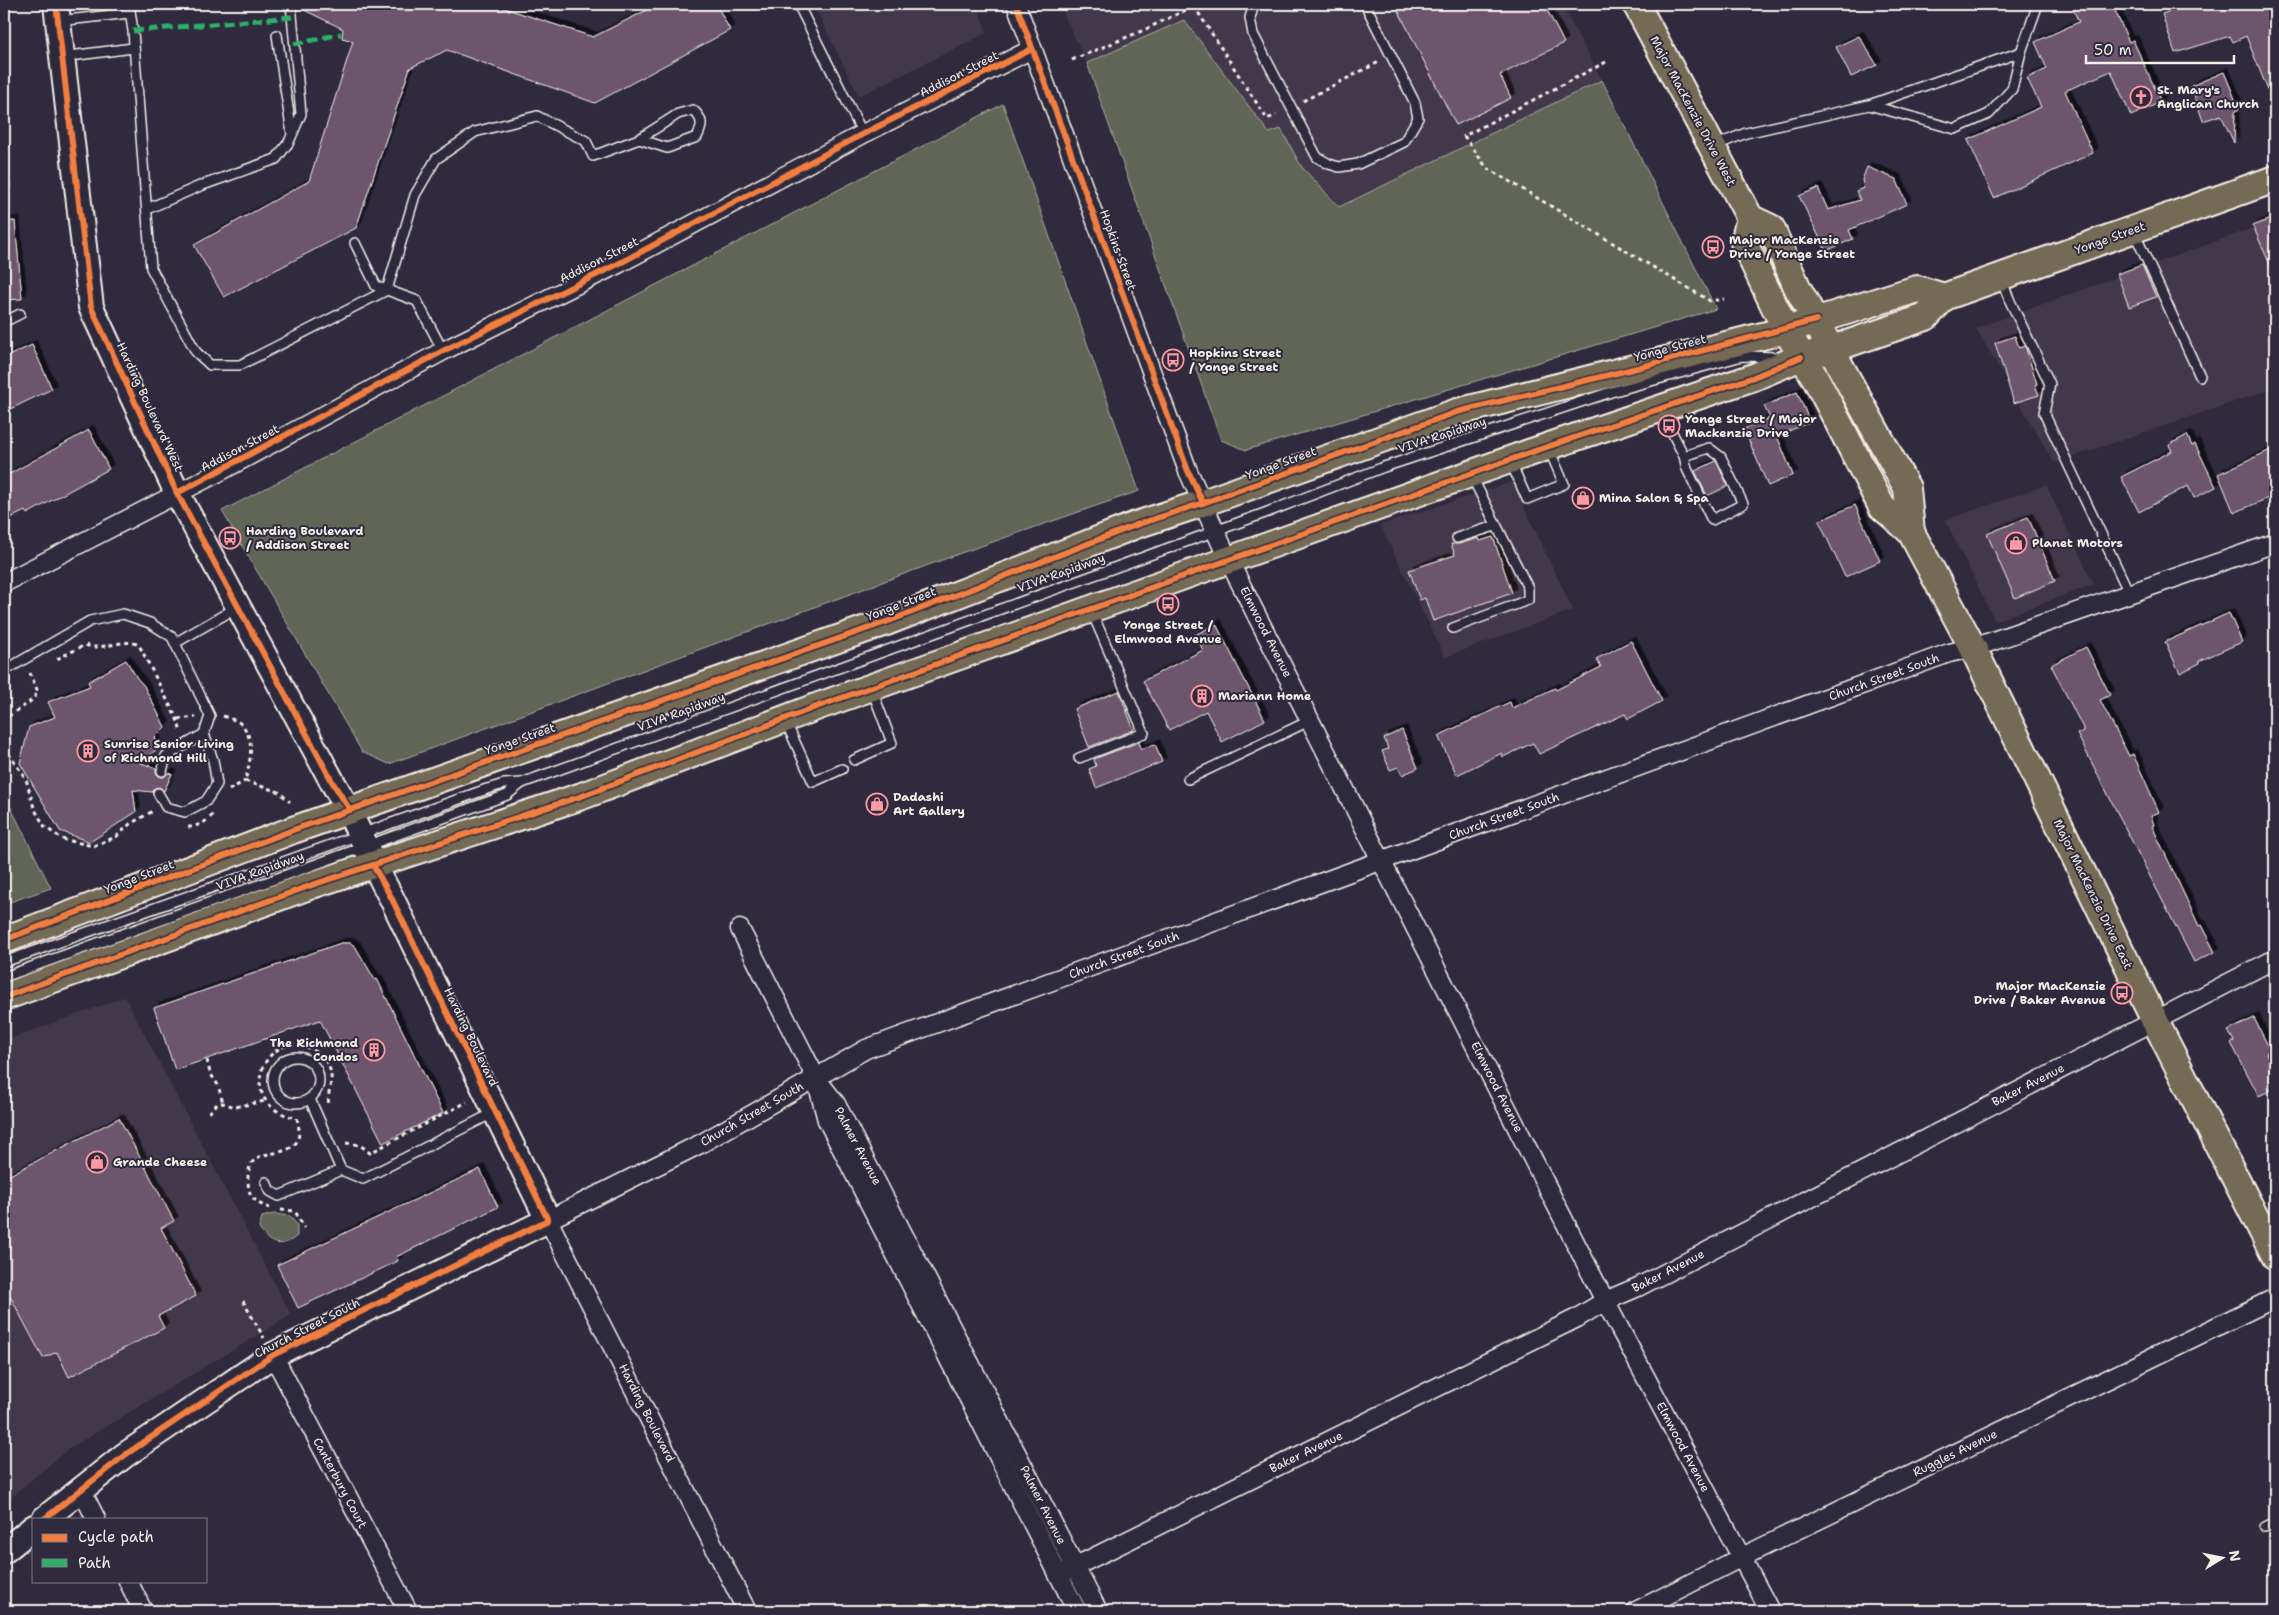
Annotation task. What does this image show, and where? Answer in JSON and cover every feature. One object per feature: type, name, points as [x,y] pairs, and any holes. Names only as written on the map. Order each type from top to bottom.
[{"type":"main road","name":"Major MacKenzie Drive West","points":[[1636,4],[1750,218]]},
{"type":"main road","name":"Yonge Street","points":[[4,997],[312,885],[366,849],[582,796],[785,719],[1470,474],[1754,377],[1801,358],[1926,317],[1944,297],[2275,179]]},
{"type":"main road","points":[[1801,358],[1744,243],[1750,218],[1771,228],[1798,289],[1832,349]]},
{"type":"main road","name":"Yonge Street","points":[[4,940],[350,810],[889,621],[1136,525],[1458,412],[1786,330],[1917,289],[1944,297]]},
{"type":"main road","name":"Major MacKenzie Drive East","points":[[1832,349],[1907,488],[1911,532]]},
{"type":"main road","name":"Major MacKenzie Drive East","points":[[1801,358],[1817,382],[1882,506],[1911,532],[1973,648],[2154,1020],[2275,1256]]},
{"type":"street","name":"Hopkins Street","points":[[1016,4],[1188,471],[1215,531]]},
{"type":"street","name":"Harding Boulevard West","points":[[56,12],[91,307],[177,494],[333,784],[350,810]]},
{"type":"street","name":"Addison Street","points":[[4,583],[177,494],[443,351],[620,263],[863,134],[1032,49]]},
{"type":"street","name":"Elmwood Avenue","points":[[1215,531],[1605,1301],[1770,1611]]},
{"type":"street","name":"Church Street South","points":[[45,1518],[125,1454],[269,1346],[548,1220],[702,1143],[866,1049],[1949,653],[1973,648],[2275,543]]},
{"type":"street","name":"Harding Boulevard","points":[[350,810],[366,849],[548,1220],[747,1611]]},
{"type":"street","points":[[740,930],[816,1078]]},
{"type":"street","name":"Baker Avenue","points":[[1058,1575],[1577,1318],[1605,1301],[1638,1287],[2275,959]]},
{"type":"street","name":"Palmer Avenue","points":[[816,1078],[836,1104],[1098,1611]]},
{"type":"street","name":"Palmer Avenue","points":[[816,1078],[827,1120],[1077,1611]]},
{"type":"street","name":"Ruggles Avenue","points":[[1636,1611],[1742,1557],[2275,1298]]},
{"type":"street","name":"Canterbury Court","points":[[269,1346],[408,1611]]},
{"type":"street","points":[[81,1489],[96,1518]]},
{"type":"street","points":[[4,1551],[32,1529]]},
{"type":"street","points":[[128,1582],[143,1611]]},
{"type":"lane","points":[[147,209],[200,186],[276,159],[292,134],[301,114],[290,4]]},
{"type":"lane","points":[[798,4],[863,134]]},
{"type":"lane","points":[[1259,4],[1253,8],[1253,34],[1317,157],[1329,164],[1344,167],[1358,164],[1404,142],[1418,118],[1415,103],[1365,4]]},
{"type":"lane","points":[[1869,105],[1954,129],[1989,114],[2012,90],[2021,52],[2038,4]]},
{"type":"lane","points":[[56,12],[129,8],[133,31],[151,268],[196,352],[210,365],[240,365],[386,290],[415,195],[436,159],[475,132],[537,116],[586,141],[593,156],[639,139],[678,114],[693,110],[701,117],[703,126],[698,137],[667,148],[639,139]]},
{"type":"lane","points":[[277,35],[292,134]]},
{"type":"lane","points":[[62,57],[133,48]]},
{"type":"lane","points":[[1712,147],[1746,133],[1869,105],[2021,52]]},
{"type":"lane","points":[[2132,230],[2200,376]]},
{"type":"lane","points":[[354,243],[376,286],[417,301],[443,351]]},
{"type":"lane","points":[[2000,277],[2050,384],[2044,413],[2129,593]]},
{"type":"lane","points":[[4,322],[20,314]]},
{"type":"lane","name":"VIVA Rapidway","points":[[4,977],[366,849],[507,795],[522,784],[1215,531],[1384,467],[1611,392],[1742,356],[1801,358]]},
{"type":"lane","name":"VIVA Rapidway","points":[[1611,392],[1641,367]]},
{"type":"lane","points":[[1659,409],[1684,456],[1686,469],[1712,520],[1743,504],[1721,456],[1709,448],[1684,456]]},
{"type":"lane","points":[[1510,460],[1527,499],[1564,484],[1548,447]]},
{"type":"lane","points":[[1453,628],[1528,600],[1528,588],[1470,474]]},
{"type":"lane","points":[[1457,538],[1495,526]]},
{"type":"lane","points":[[175,643],[238,607]]},
{"type":"lane","points":[[1079,758],[1144,733],[1091,610]]},
{"type":"lane","points":[[4,671],[90,621],[123,614],[150,623],[172,637],[210,716],[204,734],[213,760],[217,784],[206,801],[185,812],[166,807],[158,793]]},
{"type":"lane","points":[[854,760],[892,743],[872,688]]},
{"type":"lane","points":[[785,719],[812,782],[842,769]]},
{"type":"lane","points":[[1188,779],[1311,720]]},
{"type":"lane","points":[[162,770],[166,756],[204,734]]},
{"type":"lane","name":"VIVA Rapidway","points":[[4,962],[366,849],[504,784],[522,784]]},
{"type":"lane","points":[[300,1058],[308,1060],[318,1071],[319,1087],[310,1099],[296,1104],[282,1098],[277,1093],[274,1086],[275,1071],[286,1060],[300,1058]]},
{"type":"lane","points":[[310,1099],[341,1170],[363,1179],[495,1112]]},
{"type":"lane","points":[[266,1182],[270,1192],[278,1196],[341,1170]]},
{"type":"lane","points":[[2265,1528],[2275,1522]]},
{"type":"path","points":[[1072,60],[1144,30],[1198,4]]},
{"type":"path","points":[[1194,6],[1267,119],[1276,115]]},
{"type":"path","points":[[1298,103],[1382,60]]},
{"type":"path","points":[[1606,62],[1464,136],[1487,168],[1710,301],[1724,298]]},
{"type":"path","points":[[53,660],[85,645],[95,649],[132,642],[139,645],[178,719],[182,736],[165,748],[166,756]]},
{"type":"path","points":[[4,722],[7,716],[32,702],[38,692],[29,672],[37,668]]},
{"type":"path","points":[[178,719],[222,715],[240,724],[248,737],[252,757],[245,781],[229,790],[225,796]]},
{"type":"path","points":[[4,747],[26,779],[34,808],[45,827],[62,839],[93,846],[116,837],[130,824],[154,810],[161,816]]},
{"type":"path","points":[[245,781],[279,792],[290,802]]},
{"type":"path","points":[[184,827],[194,827],[210,819],[217,808]]},
{"type":"path","points":[[297,1118],[279,1113],[265,1101],[260,1090],[260,1077],[263,1066],[270,1056],[280,1048],[292,1045],[314,1050],[323,1057],[329,1067],[332,1078],[328,1101],[331,1112]]},
{"type":"path","points":[[207,1060],[210,1073],[218,1085],[220,1098],[223,1103]]},
{"type":"path","points":[[209,1113],[220,1098]]},
{"type":"path","points":[[217,1104],[223,1103],[235,1107],[265,1101]]},
{"type":"path","points":[[342,1136],[346,1144],[360,1145],[370,1153],[468,1102]]},
{"type":"path","points":[[243,1301],[269,1346]]},
{"type":"shaded area","points":[[813,4],[977,4],[987,33],[859,96]]},
{"type":"shaded area","points":[[1059,4],[1561,4],[1602,80],[1339,207],[1301,166],[1281,129],[1269,133],[1184,20],[1087,63]]},
{"type":"shaded area","points":[[2275,220],[2275,388],[2054,463],[1976,328]]},
{"type":"shaded area","points":[[1512,482],[1573,610],[1445,657],[1380,525]]},
{"type":"shaded area","points":[[2046,485],[2094,584],[1995,621],[1945,520]]},
{"type":"shaded area","points":[[125,997],[291,1315],[67,1450],[4,1503],[4,1041]]},
{"type":"green space","points":[[1184,20],[1269,133],[1281,129],[1301,166],[1339,207],[1602,80],[1716,309],[1246,450],[1221,440],[1087,63]]},
{"type":"green space","points":[[1003,104],[1139,491],[961,553],[389,764],[362,752],[222,511]]},
{"type":"green space","points":[[4,794],[51,888],[4,904]]},
{"type":"green space","points":[[274,1214],[290,1216],[297,1225],[297,1236],[281,1244],[267,1238],[259,1228],[262,1217]]},
{"type":"building","points":[[297,4],[492,4],[593,37],[659,4],[716,4],[730,30],[595,103],[447,50],[410,68],[356,228],[224,297],[194,245],[309,181],[353,41],[342,38],[343,29],[298,7]]},
{"type":"building","points":[[1395,4],[1544,4],[1564,43],[1500,75],[1511,98],[1456,125]]},
{"type":"building","name":"St. Mary's Anglican Church","points":[[2084,4],[2112,4],[2129,42],[2133,40],[2161,102],[2131,116],[2111,71],[2065,91],[2093,153],[1994,198],[1968,140],[2041,107],[2027,78],[2047,69],[2035,42],[2079,22],[2073,9]]},
{"type":"building","points":[[2193,4],[2265,4],[2275,32],[2275,108],[2246,36],[2233,42],[2230,36],[2175,53],[2162,14]]},
{"type":"building","points":[[1859,36],[1877,65],[1851,77],[1836,47]]},
{"type":"building","points":[[2224,72],[2239,109],[2235,112],[2234,143],[2221,115],[2203,121],[2191,86]]},
{"type":"building","points":[[1867,167],[1896,179],[1907,204],[1849,230],[1853,239],[1826,251],[1799,196],[1818,188],[1828,210],[1860,200],[1856,191],[1864,188],[1862,180]]},
{"type":"building","points":[[2275,217],[2275,276],[2253,226]]},
{"type":"building","points":[[15,221],[22,299],[4,300],[4,222]]},
{"type":"building","points":[[2142,265],[2156,297],[2129,307],[2117,274]]},
{"type":"building","points":[[2015,336],[2019,348],[2025,346],[2039,395],[2014,403],[1995,343]]},
{"type":"building","points":[[32,345],[52,389],[4,412],[4,358]]},
{"type":"building","points":[[1797,392],[1810,422],[1777,436],[1793,475],[1768,486],[1744,429],[1770,418],[1764,406]]},
{"type":"building","points":[[89,430],[109,469],[27,514],[25,511],[4,521],[4,477]]},
{"type":"building","points":[[2187,435],[2192,446],[2195,444],[2216,487],[2194,498],[2188,486],[2139,512],[2121,477],[2172,451],[2169,445]]},
{"type":"building","points":[[2275,448],[2275,495],[2234,513],[2218,474]]},
{"type":"building","points":[[1716,461],[1728,486],[1707,496],[1695,471]]},
{"type":"building","points":[[1855,505],[1880,561],[1845,577],[1819,521]]},
{"type":"building","points":[[2028,517],[2055,581],[2015,598],[1987,534]]},
{"type":"building","points":[[1493,537],[1512,593],[1433,621],[1425,598],[1420,600],[1409,570],[1455,555],[1451,544],[1459,544],[1479,538],[1480,541]]},
{"type":"building","points":[[2229,613],[2242,642],[2199,661],[2200,663],[2180,673],[2165,642]]},
{"type":"building","name":"Mariann Home","points":[[1216,624],[1265,720],[1222,742],[1206,711],[1169,730],[1143,681],[1203,650],[1195,635]]},
{"type":"building","points":[[1631,641],[1662,701],[1628,719],[1625,714],[1539,754],[1533,743],[1503,757],[1502,753],[1457,775],[1438,736],[1510,702],[1512,708],[1555,688],[1556,690],[1601,667],[1596,659]]},
{"type":"building","points":[[2086,647],[2110,695],[2100,700],[2129,756],[2133,754],[2159,812],[2151,816],[2154,825],[2152,826],[2199,926],[2201,925],[2215,952],[2194,962],[2077,734],[2083,731],[2083,728],[2051,665]]},
{"type":"building","name":"Sunrise Senior Living of Richmond Hill","points":[[126,660],[144,686],[165,727],[155,737],[158,748],[141,763],[156,768],[156,773],[160,777],[164,777],[168,773],[172,774],[164,791],[159,787],[155,788],[152,792],[133,790],[136,812],[90,842],[60,831],[20,763],[29,727],[55,717],[48,702],[90,686],[88,682]]},
{"type":"building","points":[[1119,691],[1134,730],[1089,747],[1074,709]]},
{"type":"building","points":[[1402,730],[1418,768],[1402,775],[1398,767],[1390,770],[1382,751],[1388,749],[1384,738]]},
{"type":"building","points":[[1139,742],[1141,749],[1155,744],[1162,762],[1096,788],[1089,769],[1096,766],[1094,759]]},
{"type":"building","name":"The Richmond Condos","points":[[341,943],[350,943],[355,946],[375,980],[377,979],[443,1113],[383,1143],[320,1020],[175,1070],[154,1008]]},
{"type":"building","points":[[2254,1018],[2270,1050],[2266,1053],[2275,1072],[2275,1088],[2259,1096],[2231,1043],[2234,1041],[2228,1031]]},
{"type":"building","points":[[119,1118],[174,1221],[161,1228],[196,1296],[158,1316],[164,1328],[69,1377],[57,1352],[43,1358],[4,1285],[4,1178]]},
{"type":"building","points":[[480,1169],[498,1207],[396,1257],[398,1261],[298,1308],[277,1265]]},
{"type":"marked path","points":[[133,31],[292,17]]},
{"type":"marked path","points":[[294,44],[341,34]]},
{"type":"cycle path","points":[[56,4],[91,307],[177,493],[333,783],[350,810]]},
{"type":"cycle path","points":[[1016,4],[1188,471],[1203,503]]},
{"type":"cycle path","points":[[177,493],[443,351],[620,263],[863,134],[1032,49]]},
{"type":"cycle path","points":[[4,940],[293,830],[889,621],[1136,525],[1457,412],[1641,367],[1816,320]]},
{"type":"cycle path","points":[[4,997],[312,885],[582,796],[816,707],[1529,453],[1754,377],[1801,357]]},
{"type":"cycle path","points":[[45,1518],[125,1455],[273,1355],[548,1220],[391,897],[373,865]]},
{"type":"place","name":"St. Mary's Anglican Church","points":[[2141,97]]},
{"type":"place","name":"Major MacKenzie Drive / Yonge Street","points":[[1713,247]]},
{"type":"place","name":"Hopkins Street / Yonge Street","points":[[1173,360]]},
{"type":"place","name":"Yonge Street / Major Mackenzie Drive","points":[[1669,426]]},
{"type":"place","name":"Mina Salon & Spa","points":[[1583,498]]},
{"type":"place","name":"Harding Boulevard / Addison Street","points":[[230,538]]},
{"type":"place","name":"Planet Motors","points":[[2016,543]]},
{"type":"place","name":"Yonge Street / Elmwood Avenue","points":[[1168,604]]},
{"type":"place","name":"Mariann Home","points":[[1202,696]]},
{"type":"place","name":"Sunrise Senior Living of Richmond Hill","points":[[88,751]]},
{"type":"place","name":"Dadashi Art Gallery","points":[[877,804]]},
{"type":"place","name":"Major MacKenzie Drive / Baker Avenue","points":[[2122,993]]},
{"type":"place","name":"The Richmond Condos","points":[[374,1050]]},
{"type":"place","name":"Grande Cheese","points":[[97,1162]]}]
